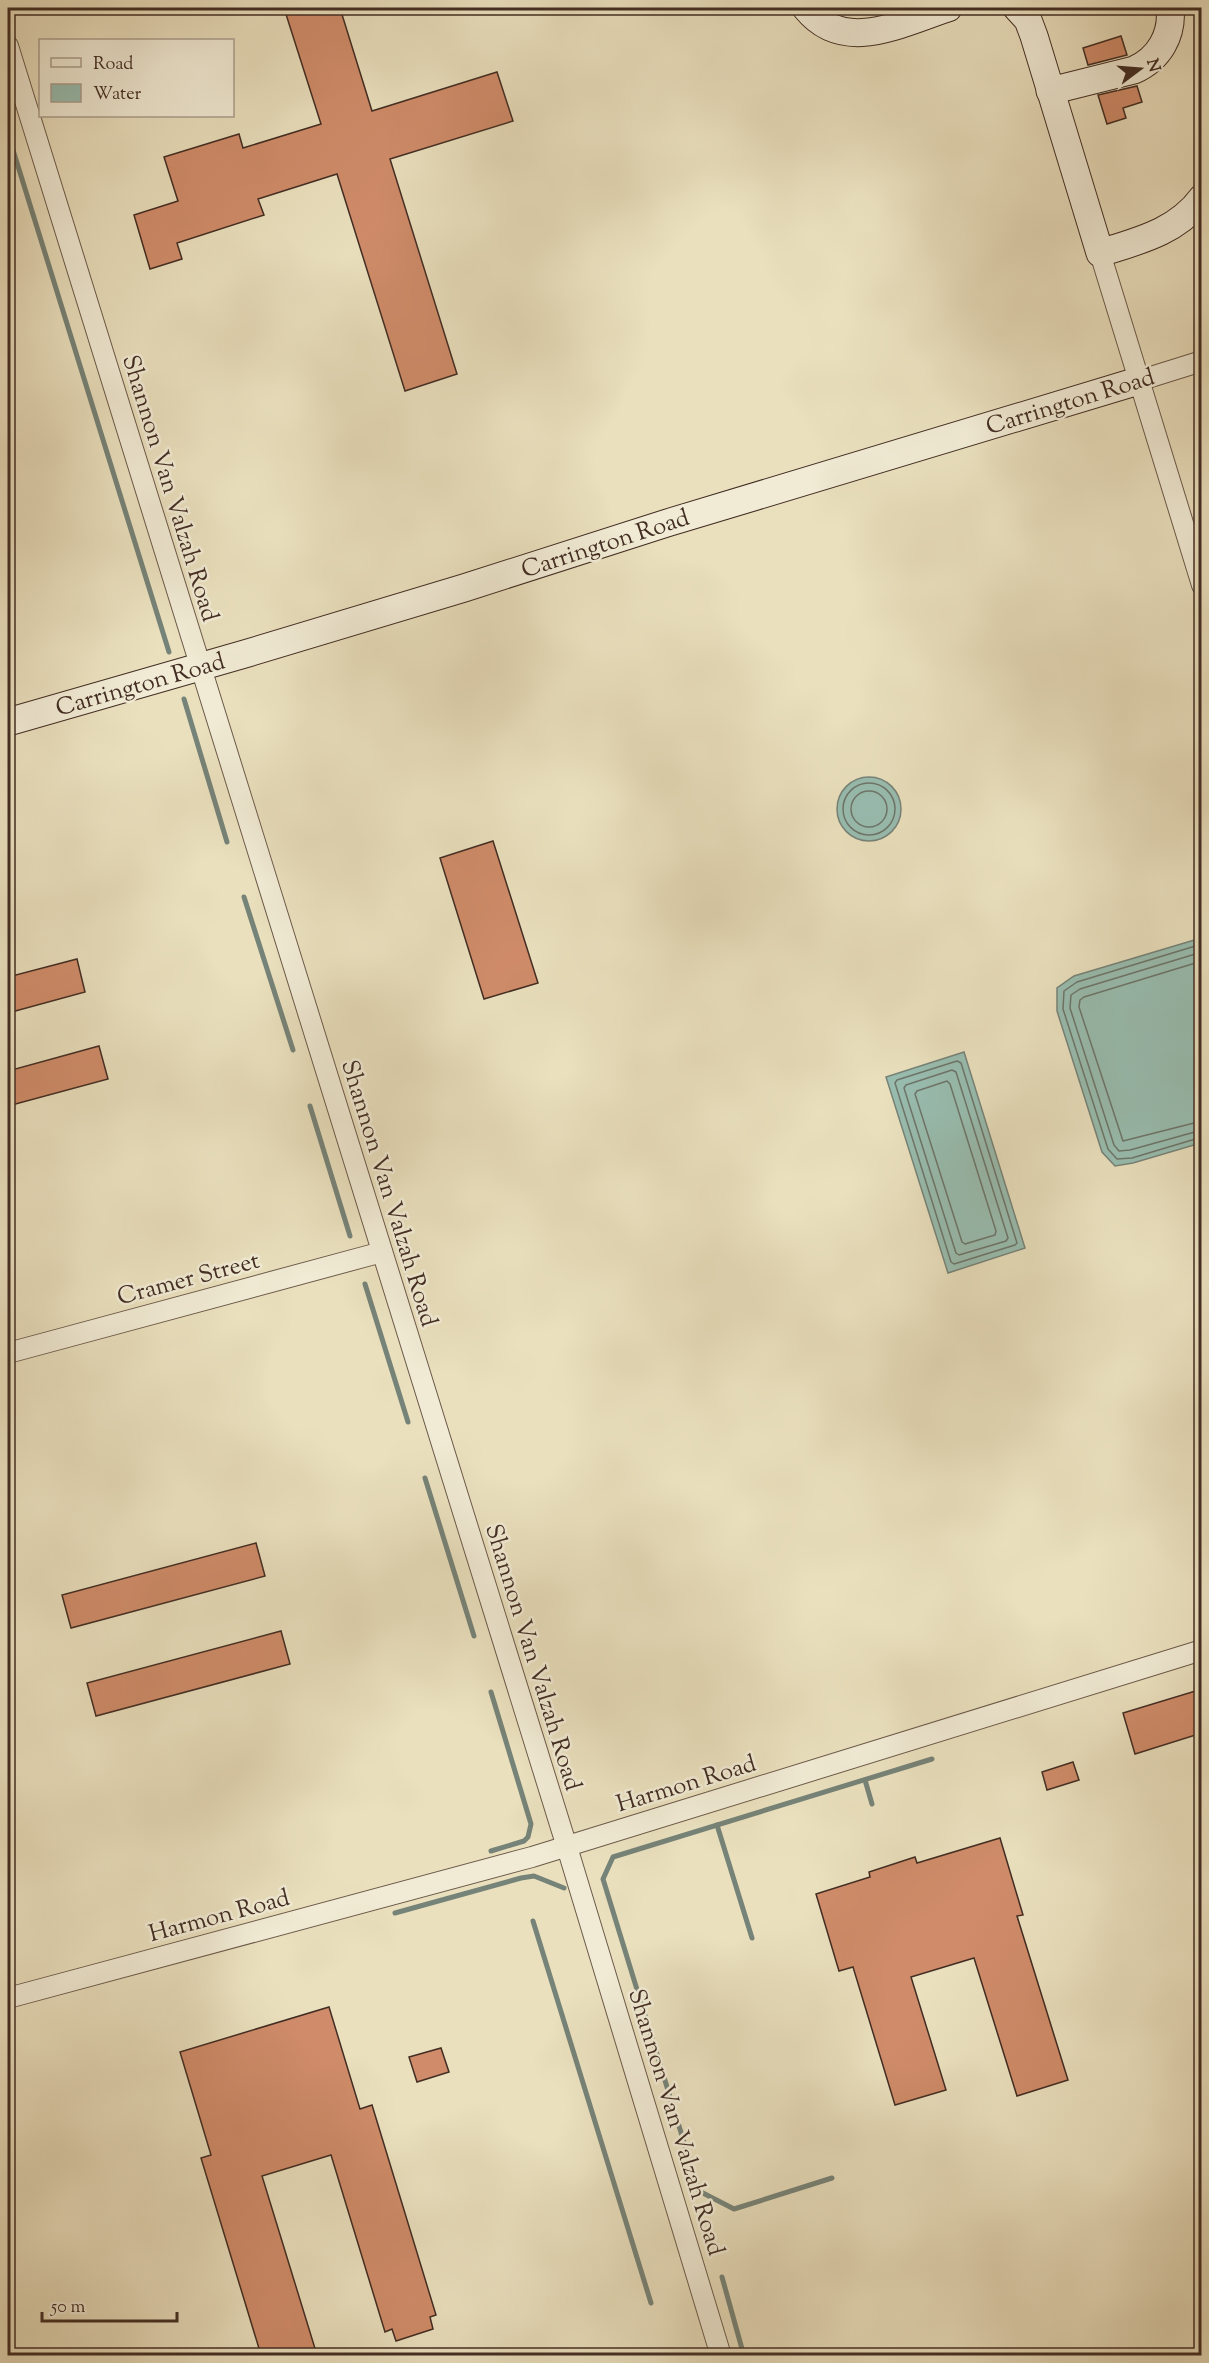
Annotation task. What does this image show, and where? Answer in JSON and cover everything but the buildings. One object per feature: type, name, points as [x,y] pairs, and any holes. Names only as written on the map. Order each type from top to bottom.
[{"type":"street","points":[[806,8],[825,26],[849,33],[868,33],[948,8]]},
{"type":"street","points":[[1017,8],[1028,20],[1202,585]]},
{"type":"street","points":[[1050,91],[1132,55],[1141,47],[1153,29],[1154,8]]},
{"type":"street","points":[[1050,91],[1144,66],[1165,42],[1169,30],[1170,8]]},
{"type":"street","name":"Shannon Van Valzah Road","points":[[8,46],[567,1846],[722,2355]]},
{"type":"street","points":[[1100,253],[1174,226],[1185,218],[1202,198]]},
{"type":"street","name":"Carrington Road","points":[[8,722],[201,668],[464,588],[678,519],[1202,361]]},
{"type":"street","name":"Cramer Street","points":[[8,1353],[382,1252]]},
{"type":"street","name":"Harmon Road","points":[[8,1998],[567,1846],[1202,1650]]},
{"type":"water","points":[[869,777],[887,782],[892,786],[896,791],[901,809],[896,827],[892,832],[887,836],[869,841],[851,836],[846,832],[842,827],[837,809],[842,791],[846,786],[851,782]]},
{"type":"water","points":[[1201,938],[1201,1143],[1115,1166],[1102,1152],[1057,1011],[1057,988],[1074,976]]},
{"type":"water","points":[[964,1052],[1025,1248],[948,1273],[886,1077]]},
{"type":"waterway","points":[[8,134],[169,652]]},
{"type":"waterway","points":[[184,699],[227,842]]},
{"type":"waterway","points":[[244,897],[293,1050]]},
{"type":"waterway","points":[[310,1106],[350,1236]]},
{"type":"waterway","points":[[365,1284],[408,1422]]},
{"type":"waterway","points":[[425,1478],[474,1636]]},
{"type":"waterway","points":[[491,1692],[531,1824],[528,1837],[524,1841],[491,1851]]},
{"type":"waterway","points":[[832,2178],[734,2209],[699,2191],[603,1879],[613,1857],[932,1759]]},
{"type":"waterway","points":[[865,1780],[872,1804]]},
{"type":"waterway","points":[[717,1825],[752,1938]]},
{"type":"waterway","points":[[395,1913],[534,1876],[564,1888]]},
{"type":"waterway","points":[[533,1921],[651,2303]]},
{"type":"waterway","points":[[722,2277],[744,2356]]}]
